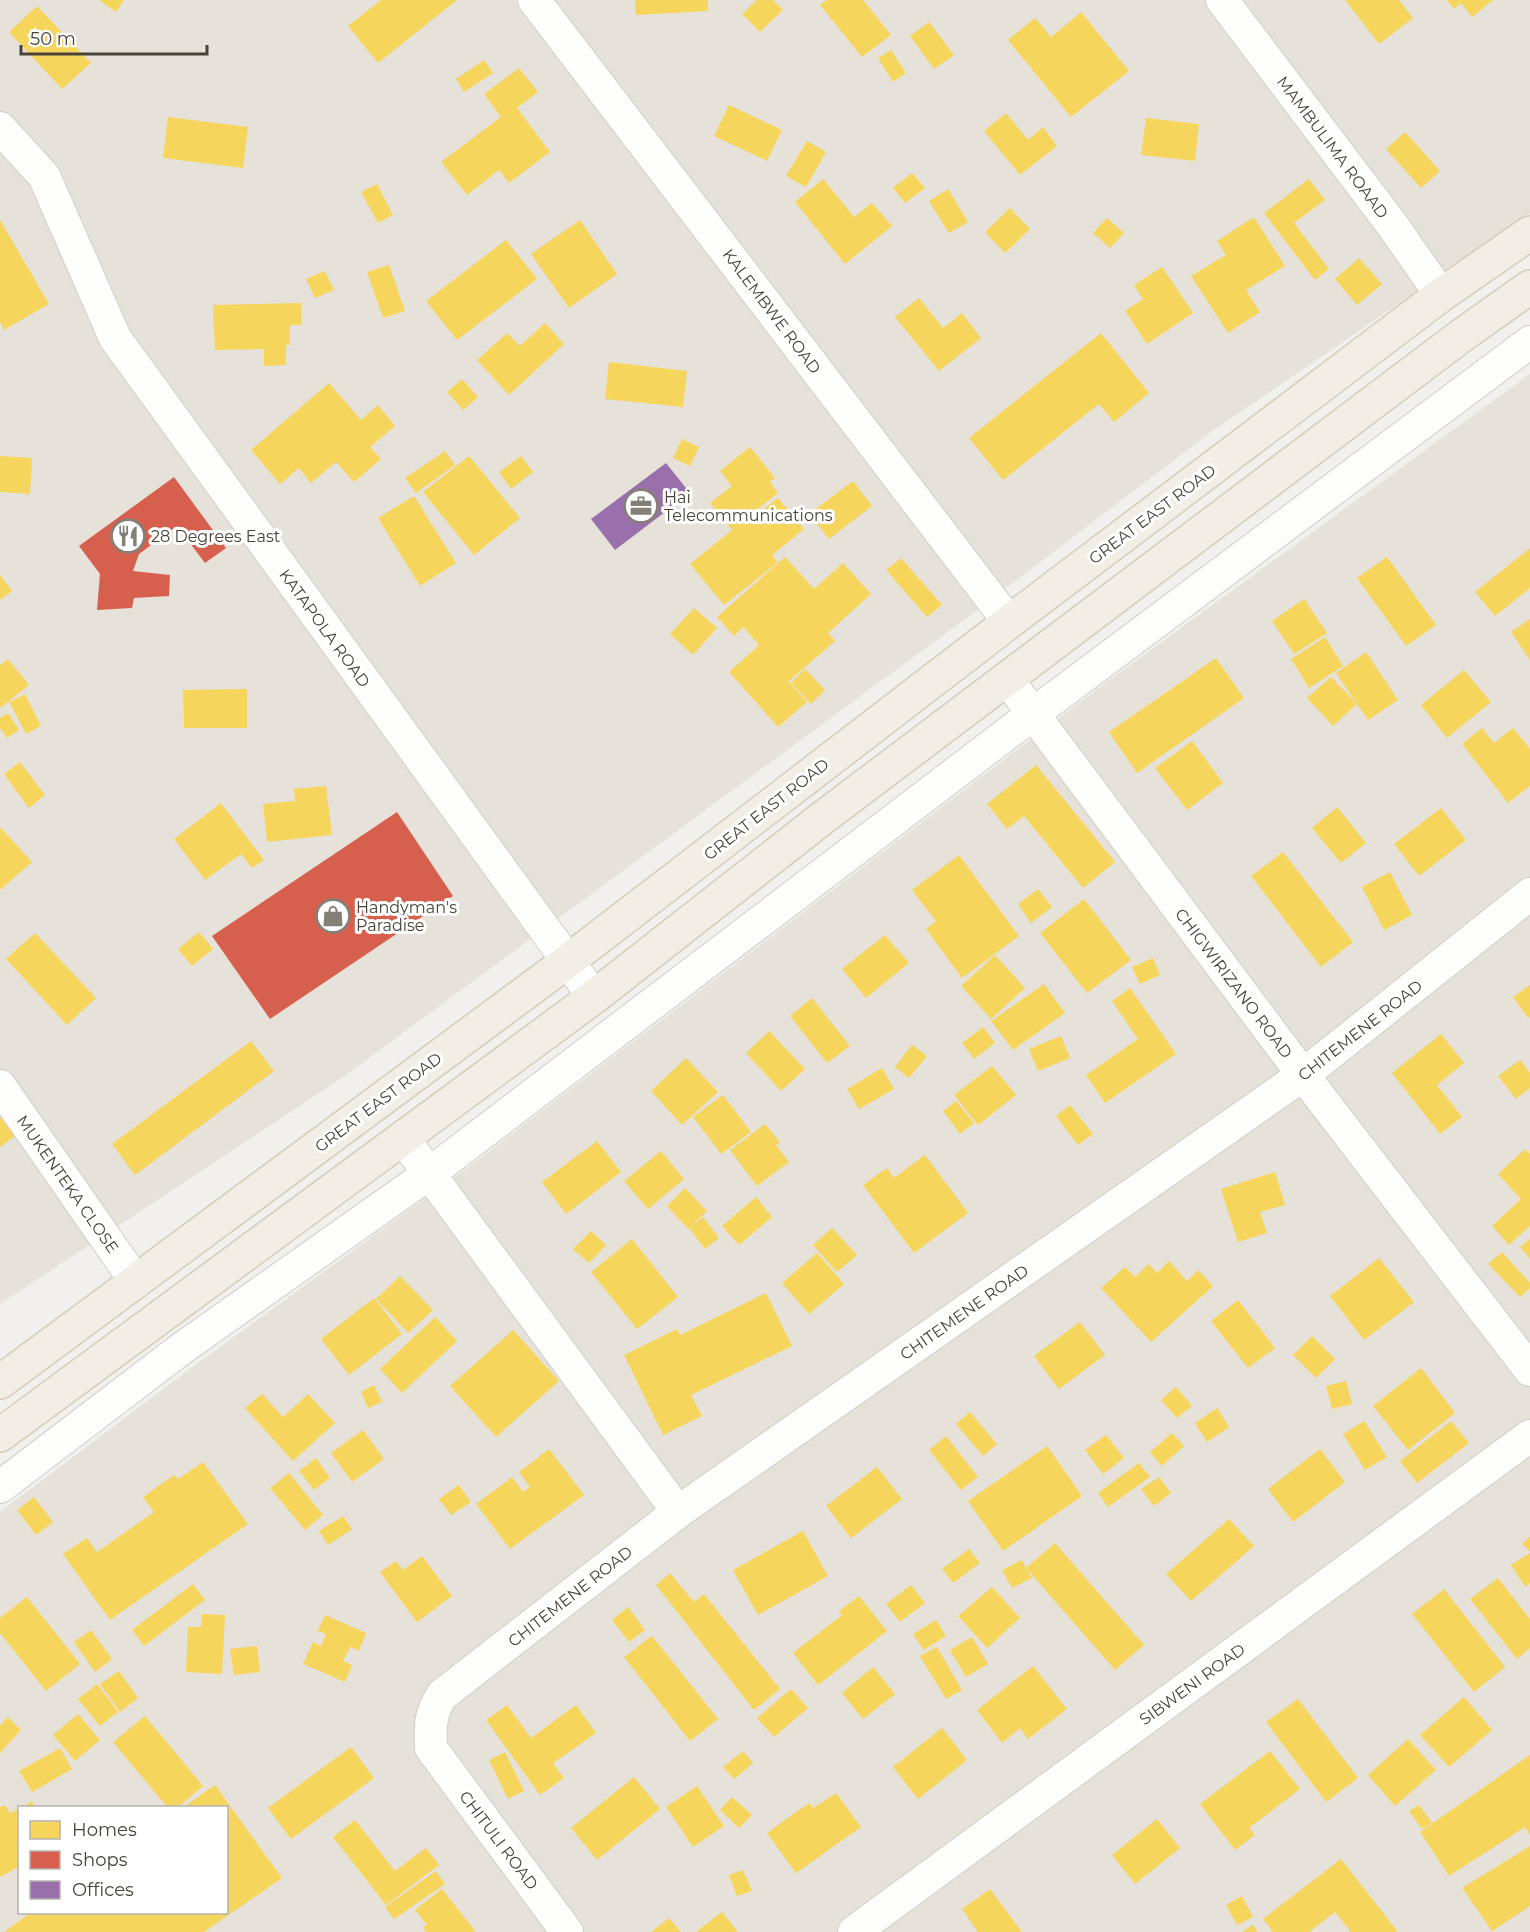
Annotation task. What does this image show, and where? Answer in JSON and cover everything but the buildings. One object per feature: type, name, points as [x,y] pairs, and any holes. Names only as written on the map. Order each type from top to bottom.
[{"type":"main road","name":"GREAT EAST ROAD","points":[[0,1382],[568,961],[1010,622],[1441,296],[1530,233]]},
{"type":"main road","points":[[0,1434],[594,997],[825,816],[1461,336],[1530,287]]},
{"type":"street","name":"KALEMBWE ROAD","points":[[534,0],[1010,622]]},
{"type":"street","name":"MAMBULIMA ROAAD","points":[[1222,0],[1407,245],[1441,296]]},
{"type":"street","name":"KATAPOLA ROAD","points":[[0,128],[44,176],[115,338],[594,997]]},
{"type":"street","points":[[0,1486],[181,1348],[430,1173],[1034,714],[1530,342]]},
{"type":"street","name":"CHIGWIRIZANO ROAD","points":[[1007,679],[1303,1075],[1530,1370]]},
{"type":"street","name":"CHITEMENE ROAD","points":[[431,1748],[430,1728],[433,1709],[442,1695],[678,1512],[1303,1075],[1530,894]]},
{"type":"street","name":"MUKENTEKA CLOSE","points":[[0,1086],[136,1282]]},
{"type":"street","points":[[403,1138],[678,1512]]},
{"type":"street","name":"SIBWENI ROAD","points":[[854,1932],[1530,1436]]},
{"type":"street","name":"CHITULI ROAD","points":[[431,1748],[567,1932]]},
{"type":"shaded area","points":[[0,0],[1530,0],[1530,214],[1211,432],[972,614],[339,1080],[0,1304]]},
{"type":"shaded area","points":[[1530,374],[1530,1932],[0,1932],[0,1512],[198,1363],[471,1165],[1097,689]]},
{"type":"place","name":"Hai Telecommunications","points":[[641,506]]},
{"type":"place","name":"28 Degrees East","points":[[128,536]]},
{"type":"place","name":"Handyman's Paradise","points":[[333,916]]}]
